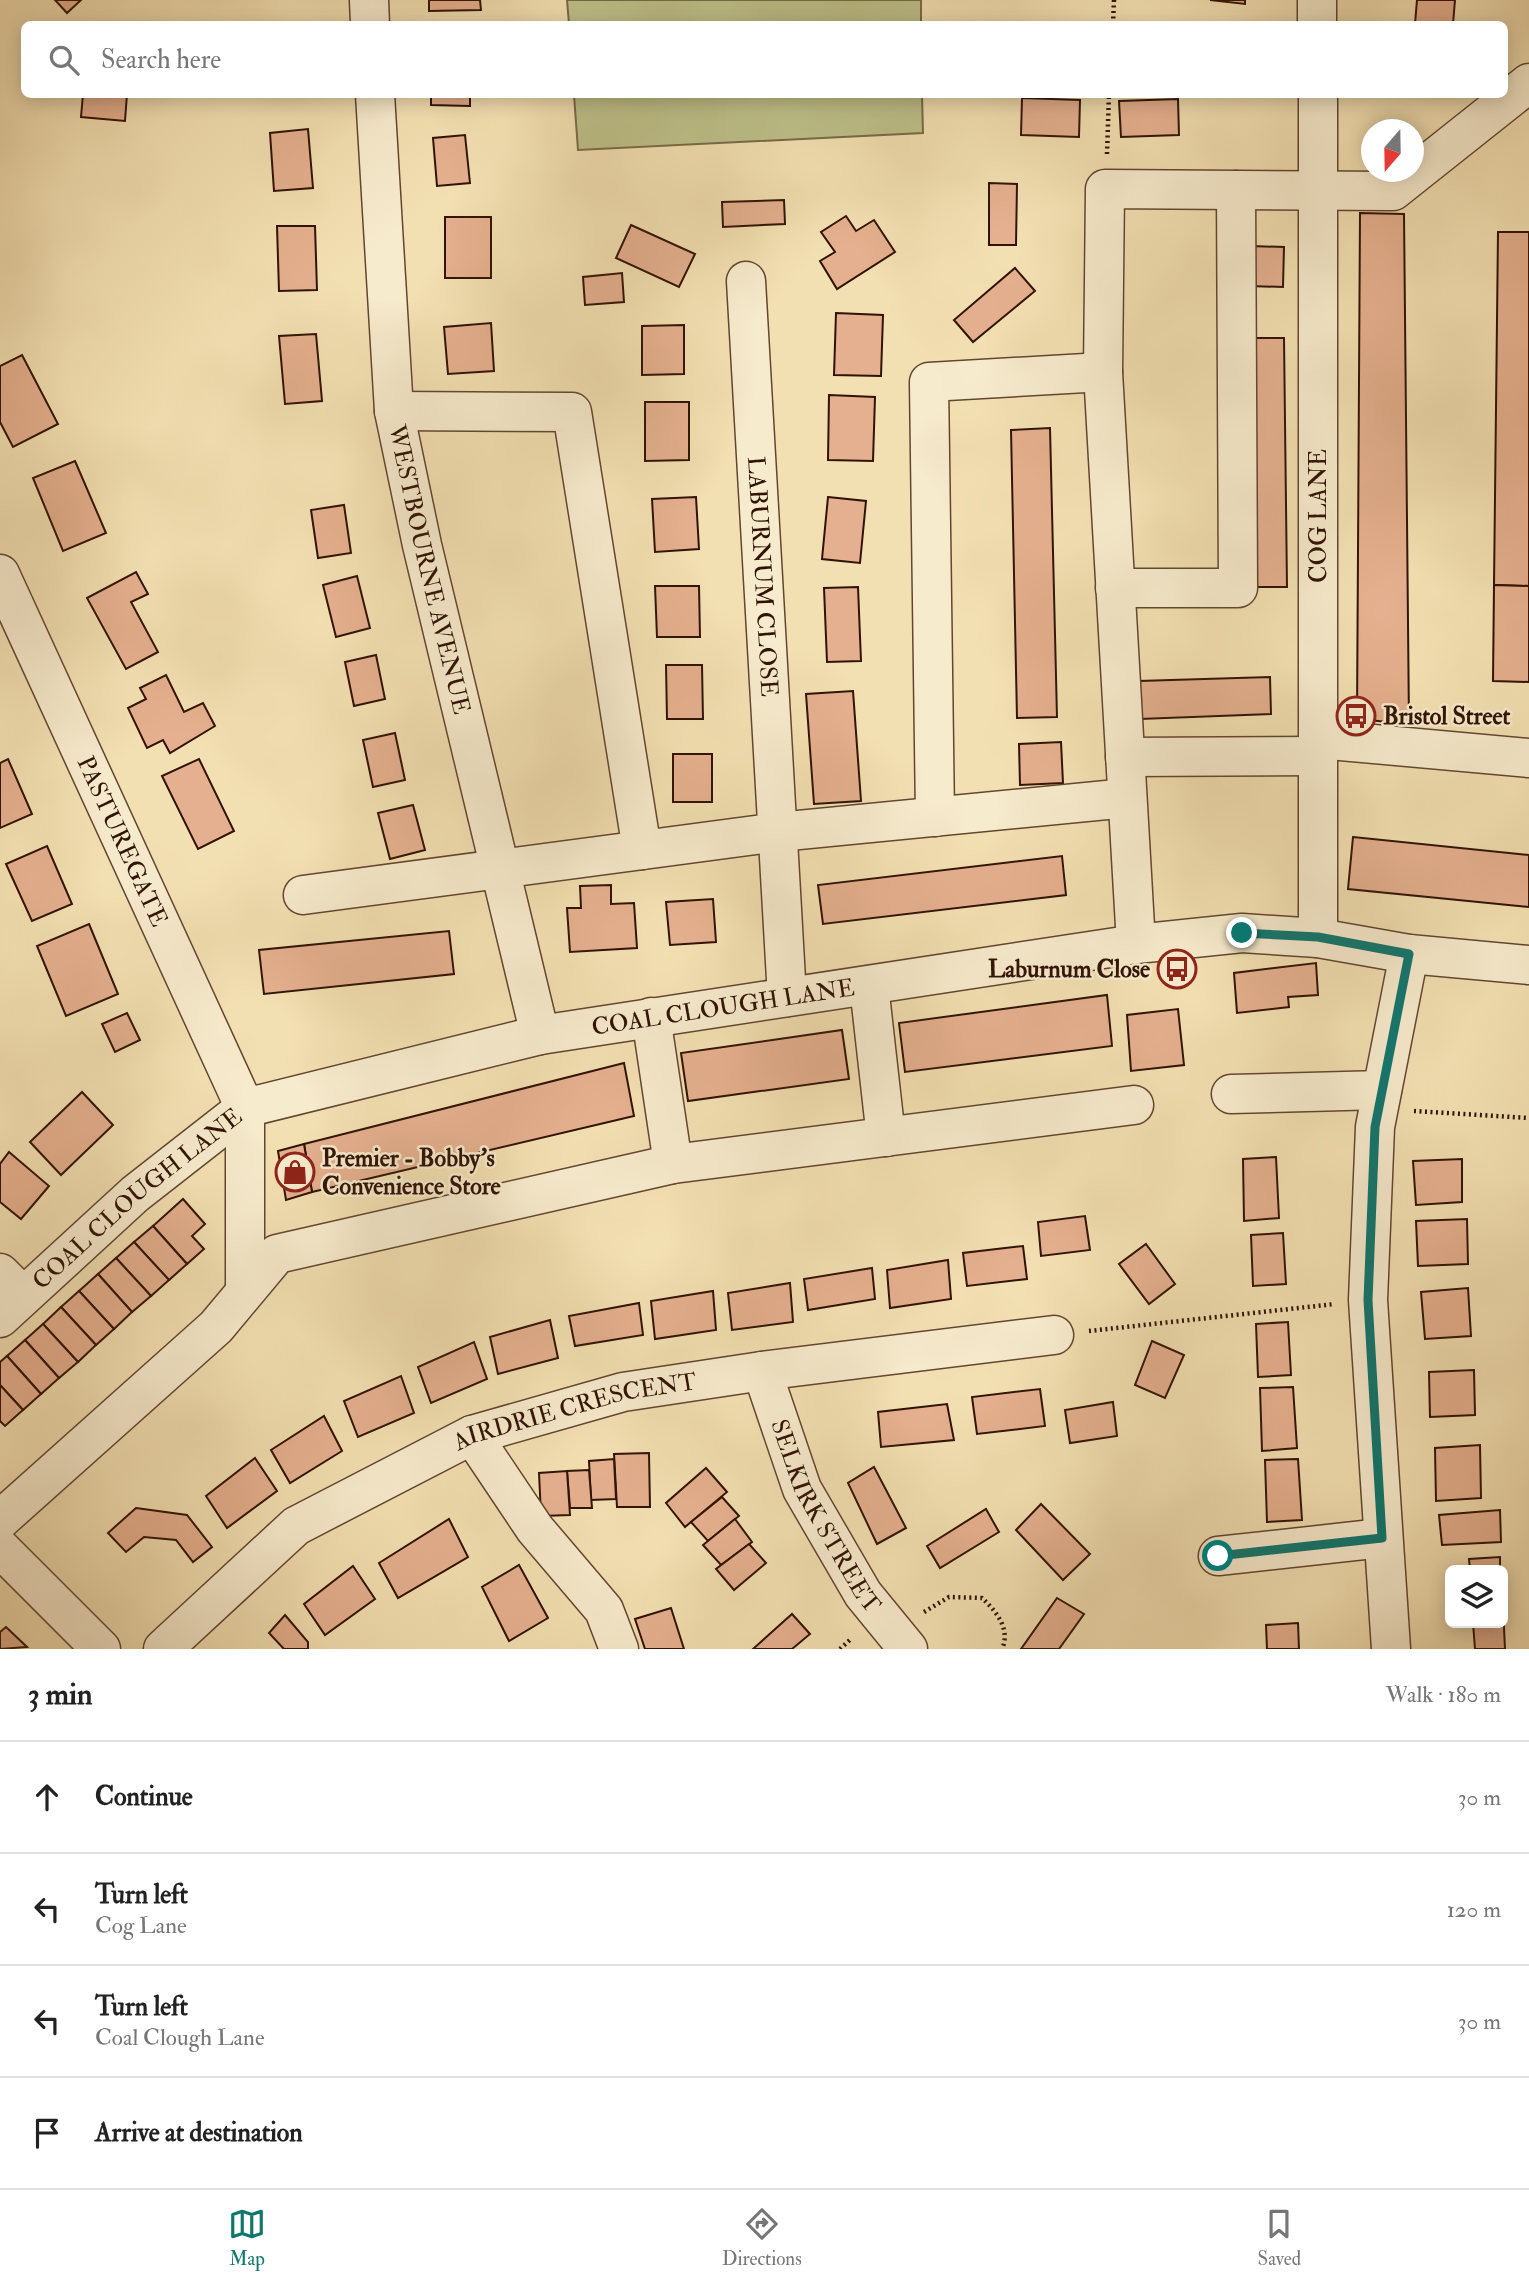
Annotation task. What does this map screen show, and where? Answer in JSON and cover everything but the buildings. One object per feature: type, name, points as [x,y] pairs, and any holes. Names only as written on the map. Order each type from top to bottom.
[{"type":"street","points":[[369,0],[370,21]]},
{"type":"street","points":[[1317,0],[1317,21]]},
{"type":"street","points":[[1136,944],[1103,372],[1105,189],[1393,191],[1529,83]]},
{"type":"street","name":"WESTBOURNE AVENUE","points":[[375,98],[394,411],[422,545],[540,1035]]},
{"type":"street","name":"COG LANE","points":[[1318,98],[1318,937]]},
{"type":"street","points":[[1115,588],[1238,588],[1236,190]]},
{"type":"street","name":"LABURNUM CLOSE","points":[[746,281],[787,997]]},
{"type":"street","points":[[935,817],[929,382],[1103,372]]},
{"type":"street","points":[[394,411],[572,412],[642,850]]},
{"type":"street","name":"PASTUREGATE","points":[[0,574],[8,619],[245,1108]]},
{"type":"street","points":[[1125,757],[1318,747],[1529,758]]},
{"type":"street","points":[[303,895],[778,832],[1127,798]]},
{"type":"street","name":"COAL CLOUGH LANE","points":[[8,1296],[245,1108],[540,1035],[1136,944],[1242,933],[1318,937],[1409,954],[1529,965]]},
{"type":"street","points":[[1391,1649],[1368,1300],[1375,1127],[1409,954]]},
{"type":"street","points":[[869,986],[886,1137]]},
{"type":"street","points":[[651,1017],[673,1164]]},
{"type":"street","points":[[1231,1094],[1380,1100]]},
{"type":"street","points":[[0,1520],[216,1326],[277,1254],[673,1164],[1133,1105]]},
{"type":"street","points":[[245,1108],[245,1291]]},
{"type":"street","name":"AIRDRIE CRESCENT","points":[[163,1649],[296,1526],[472,1435],[623,1392],[762,1371],[1054,1335]]},
{"type":"street","name":"SELKIRK STREET","points":[[762,1371],[802,1489],[863,1594],[902,1642]]},
{"type":"street","points":[[472,1435],[535,1529],[604,1610],[619,1649]]},
{"type":"street","points":[[1218,1556],[1382,1538]]},
{"type":"street","points":[[0,1548],[101,1649]]},
{"type":"path","points":[[1113,21],[1114,0]]},
{"type":"path","points":[[1105,189],[1109,98]]},
{"type":"path","points":[[1380,1100],[1529,1118]]},
{"type":"path","points":[[1054,1335],[1368,1300]]},
{"type":"path","points":[[902,1642],[931,1606],[949,1597],[965,1595],[982,1598],[996,1611],[1003,1627],[1002,1649]]},
{"type":"green space","points":[[567,0],[921,0],[921,21],[569,21]]},
{"type":"green space","points":[[574,98],[922,98],[923,133],[578,150]]},
{"type":"place","name":"Bristol Street","points":[[1356,716]]},
{"type":"place","name":"Laburnum Close","points":[[1177,969]]},
{"type":"place","name":"Premier - Bobby's Convenience Store","points":[[295,1172]]},
{"type":"route","points":[[1218,1556],[1382,1538],[1368,1300],[1375,1127],[1409,954],[1318,937],[1242,933]]}]
